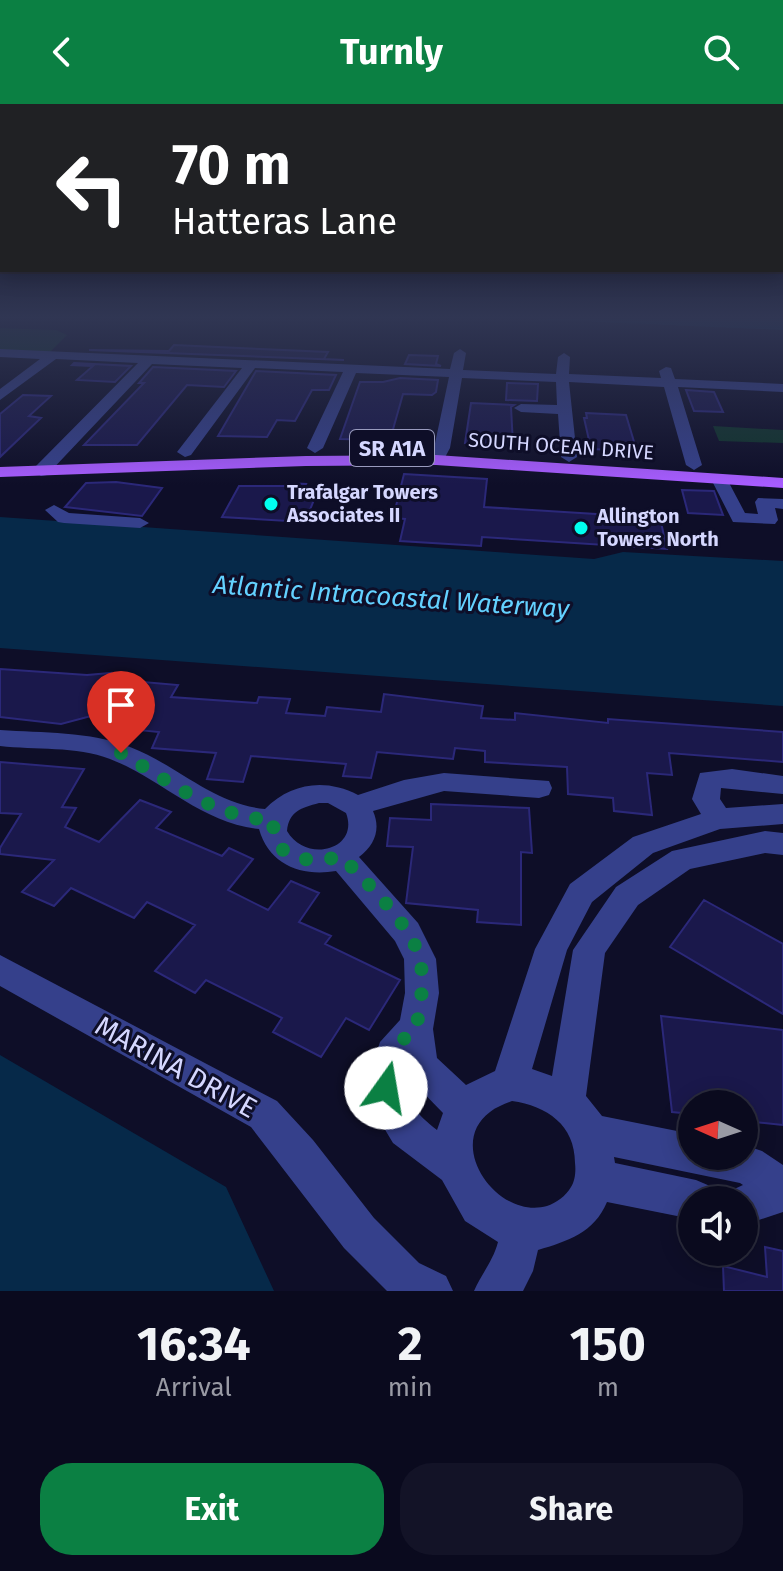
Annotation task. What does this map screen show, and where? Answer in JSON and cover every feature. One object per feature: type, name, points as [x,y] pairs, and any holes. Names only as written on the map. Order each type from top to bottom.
[{"type":"main road","name":"SOUTH OCEAN DRIVE","points":[[0,472],[46,464],[185,452],[315,448],[569,457],[783,470]]},
{"type":"main road","name":"SOUTH OCEAN DRIVE","points":[[0,460],[46,464],[306,461],[439,454],[783,483]]},
{"type":"street","points":[[0,396],[28,374]]},
{"type":"street","points":[[46,464],[134,374]]},
{"type":"street","points":[[185,452],[244,374]]},
{"type":"street","points":[[315,448],[349,374]]},
{"type":"street","points":[[439,454],[455,374]]},
{"type":"street","points":[[466,374],[562,378],[668,376],[783,388]]},
{"type":"street","points":[[562,374],[569,457]]},
{"type":"street","points":[[668,376],[694,465]]},
{"type":"street","points":[[521,408],[564,410]]},
{"type":"street","points":[[719,479],[735,515],[744,520],[776,521]]},
{"type":"street","points":[[776,521],[764,502],[783,504]]},
{"type":"street","points":[[54,510],[64,518],[140,523]]},
{"type":"street","points":[[0,738],[87,746],[121,753],[220,811],[248,820],[274,820]]},
{"type":"street","points":[[718,819],[706,799],[709,780],[732,778],[783,785]]},
{"type":"street","points":[[356,806],[404,790],[444,782],[539,788]]},
{"type":"street","points":[[333,794],[356,806],[363,816],[364,827],[353,848],[341,856],[327,861],[296,858],[276,843],[272,831],[274,820],[291,801],[304,796],[333,794]]},
{"type":"street","points":[[510,1083],[551,949],[581,893],[643,845],[718,819],[783,814]]},
{"type":"street","points":[[566,1102],[589,950],[627,896],[682,859],[765,842],[783,844]]},
{"type":"street","points":[[341,856],[407,932],[420,959],[422,993],[416,1029],[420,1066],[463,1107]]},
{"type":"street","name":"MARINA DRIVE","points":[[0,969],[264,1114],[359,1233],[404,1278],[431,1291]]},
{"type":"street","points":[[416,1029],[399,1041],[390,1058],[386,1088],[392,1114],[416,1139],[455,1166]]},
{"type":"street","points":[[510,1083],[531,1084],[566,1102],[589,1133],[595,1148],[590,1195],[576,1214],[556,1226],[531,1230],[506,1225],[483,1211],[465,1190],[455,1166],[453,1141],[463,1107],[489,1088],[510,1083]]},
{"type":"street","points":[[589,1133],[678,1151]]},
{"type":"street","points":[[755,1170],[783,1190]]},
{"type":"street","points":[[594,1179],[678,1196]]},
{"type":"street","points":[[758,1200],[783,1190]]},
{"type":"street","points":[[496,1291],[512,1271],[522,1228]]},
{"type":"green space","points":[[713,426],[783,430],[783,443],[719,441]]},
{"type":"water","name":"Atlantic Intracoastal Waterway","points":[[0,517],[594,559],[623,552],[783,561],[783,706],[0,648]]},
{"type":"water","points":[[0,1055],[226,1187],[274,1291],[0,1291]]},
{"type":"building","points":[[83,374],[123,374],[115,382],[77,380]]},
{"type":"building","points":[[147,374],[233,374],[224,387],[187,385],[137,445],[84,445],[144,383],[139,383]]},
{"type":"building","points":[[254,374],[336,375],[329,390],[312,390],[295,421],[277,420],[267,437],[218,436]]},
{"type":"building","points":[[400,378],[438,380],[436,392],[432,395],[403,394],[390,440],[340,439],[360,382]]},
{"type":"building","points":[[507,383],[538,384],[537,401],[506,400]]},
{"type":"building","points":[[686,390],[714,392],[723,412],[694,411]]},
{"type":"building","points":[[23,395],[51,396],[29,416],[41,418],[0,457],[0,414]]},
{"type":"building","points":[[471,403],[514,405],[511,407],[513,445],[465,443]]},
{"type":"building","points":[[586,413],[626,415],[634,451],[591,449],[584,418],[587,418]]},
{"type":"building","points":[[404,474],[487,479],[484,507],[660,518],[667,549],[482,537],[481,546],[400,541],[405,519],[393,518]]},
{"type":"building","points":[[116,482],[162,488],[142,516],[65,507],[86,483]]},
{"type":"building","name":"Trafalgar Towers Associates II","points":[[287,483],[306,484],[303,490],[318,490],[305,522],[222,517],[239,486],[285,486]]},
{"type":"building","points":[[682,490],[714,491],[723,515],[688,513]]},
{"type":"building","points":[[0,669],[87,675],[111,673],[109,677],[120,680],[178,685],[171,697],[257,703],[259,697],[290,699],[286,713],[325,716],[327,707],[381,712],[384,694],[483,706],[481,718],[515,720],[515,713],[608,723],[608,719],[783,732],[783,762],[669,753],[672,775],[647,773],[652,815],[614,811],[613,798],[568,794],[567,767],[485,762],[485,751],[455,748],[453,759],[377,752],[371,778],[343,776],[346,764],[251,756],[243,782],[207,779],[216,753],[152,748],[159,732],[98,726],[106,712],[61,724],[0,717]]},
{"type":"building","points":[[0,762],[84,769],[62,807],[76,808],[65,827],[99,842],[140,800],[171,812],[156,828],[222,856],[229,848],[253,859],[228,890],[268,910],[291,881],[319,893],[299,922],[331,936],[325,944],[400,980],[369,1030],[346,1018],[321,1057],[273,1032],[282,1018],[206,980],[195,993],[155,971],[195,925],[147,902],[134,918],[71,888],[54,906],[22,892],[54,860],[0,854],[0,848],[21,814],[0,813]]},
{"type":"building","points":[[431,804],[529,808],[532,853],[521,852],[521,925],[477,922],[478,910],[406,903],[413,847],[387,846],[390,818],[431,820]]},
{"type":"building","points":[[704,900],[783,944],[783,1014],[670,947]]},
{"type":"building","points":[[661,1016],[783,1030],[783,1125],[758,1122],[758,1090],[678,1090],[678,1113],[672,1112]]},
{"type":"building","points":[[765,1247],[783,1251],[783,1291],[724,1291],[723,1266],[767,1277]]},
{"type":"place","name":"Trafalgar Towers Associates II","points":[[271,504]]},
{"type":"place","name":"Allington Towers North","points":[[581,528]]},
{"type":"route","points":[[121,753],[220,811],[248,820],[274,820],[272,831],[276,843],[296,858],[327,861],[341,856],[407,932],[420,959],[422,993],[416,1029],[399,1041],[390,1058],[386,1088]]}]
